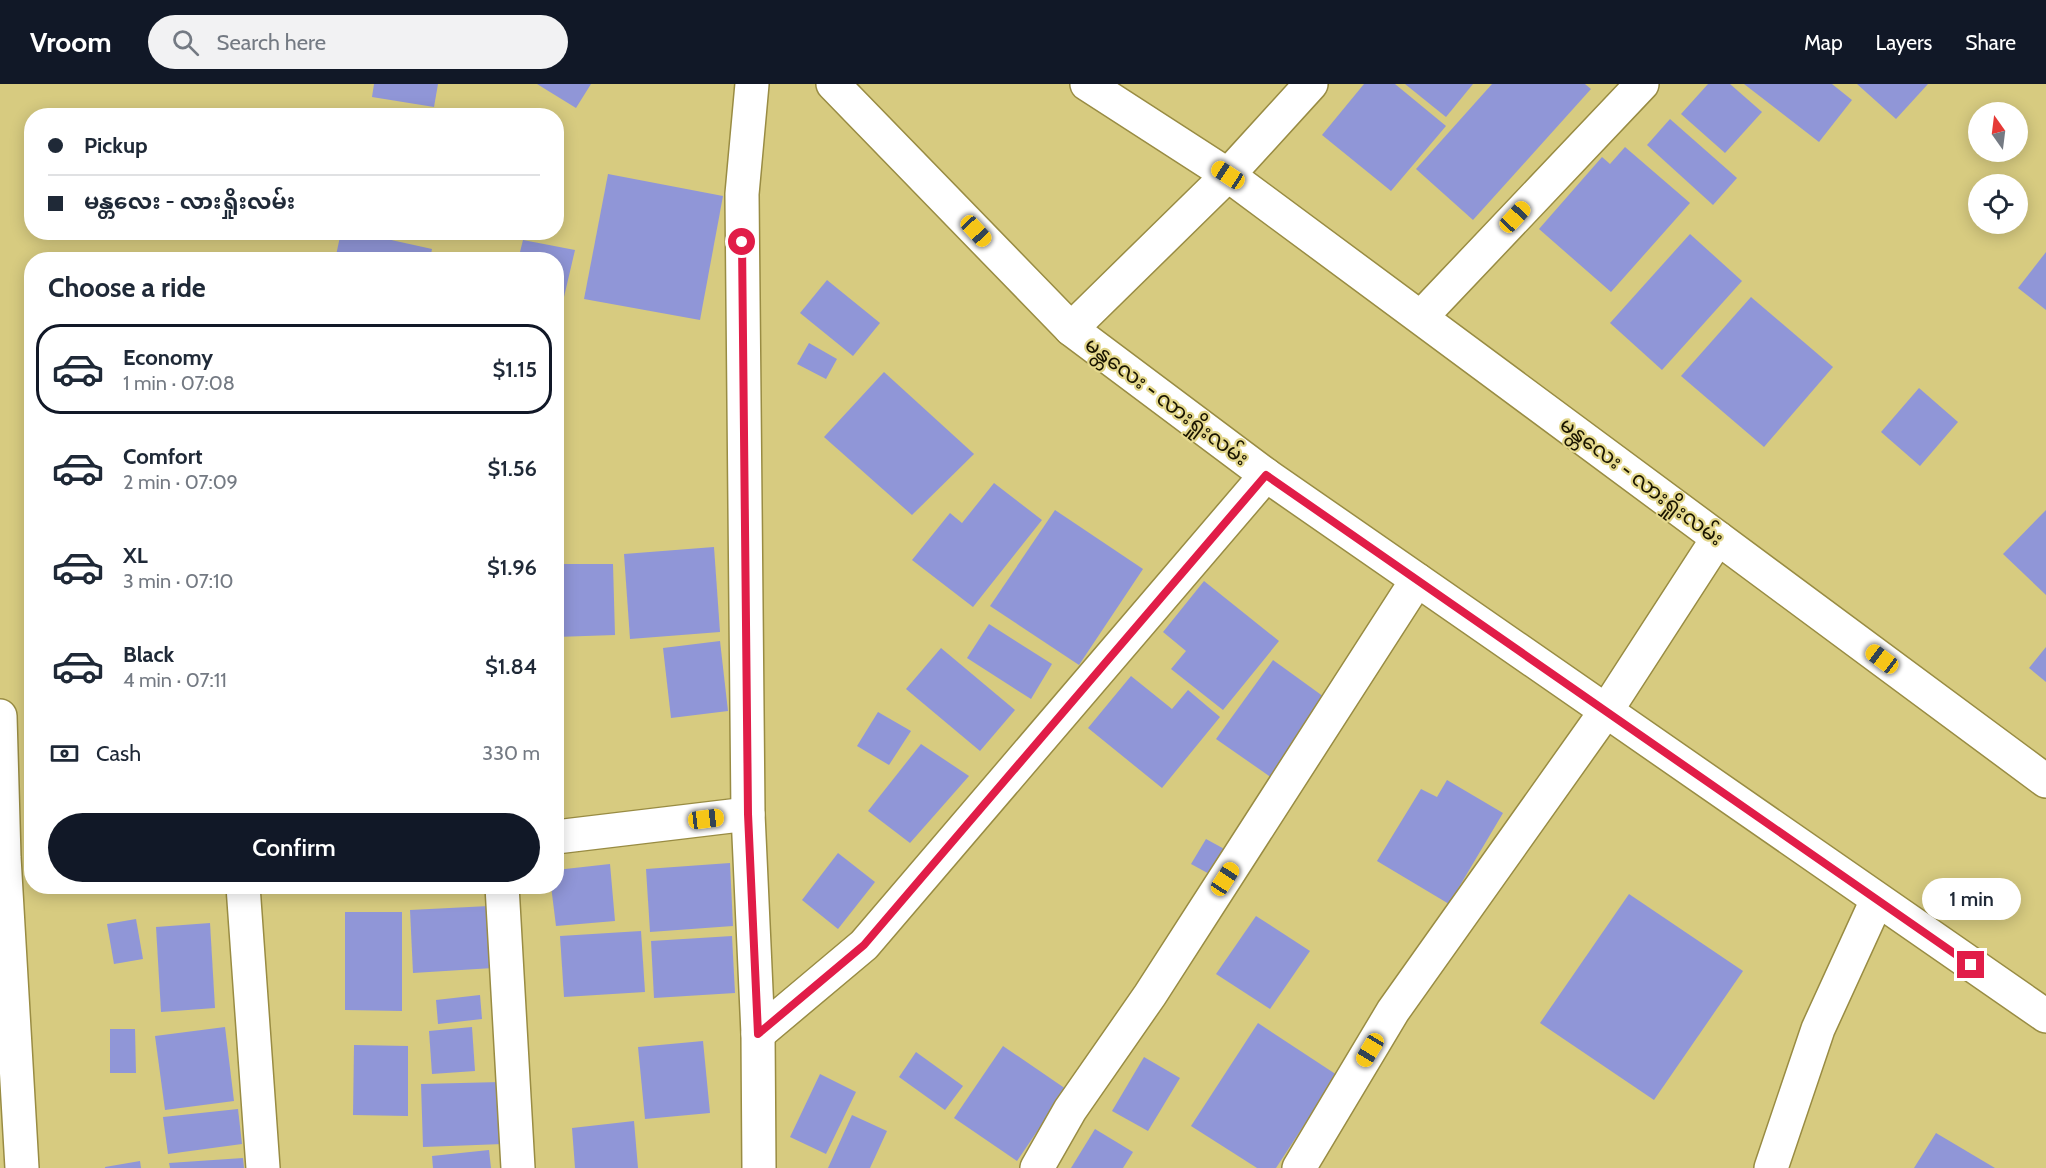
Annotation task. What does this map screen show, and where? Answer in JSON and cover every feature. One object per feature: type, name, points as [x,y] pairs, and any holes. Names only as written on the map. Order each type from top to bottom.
[{"type":"main road","points":[[752,84],[742,194],[748,814],[758,1034],[759,1168]]},
{"type":"main road","name":"မန္တလေး - လားရှိုးလမ်း","points":[[833,84],[1071,329],[1266,475],[2046,1016]]},
{"type":"main road","name":"မန္တလေး - လားရှိုးလမ်း","points":[[1087,84],[1228,175],[2046,781]]},
{"type":"main road","points":[[1071,329],[1228,175],[1311,84]]},
{"type":"main road","points":[[1421,317],[1642,84]]},
{"type":"main road","points":[[758,1034],[864,945],[1266,475]]},
{"type":"main road","points":[[1299,1168],[1393,1011],[1606,711],[1718,538]]},
{"type":"main road","points":[[1037,1168],[1070,1110],[1150,995],[1417,580]]},
{"type":"main road","points":[[0,716],[12,857],[22,1168]]},
{"type":"main road","points":[[564,836],[748,814]]},
{"type":"main road","points":[[244,894],[263,1168]]},
{"type":"main road","points":[[502,894],[518,1168]]},
{"type":"main road","points":[[1771,1168],[1818,1029],[1877,900]]},
{"type":"building","points":[[374,84],[438,84],[434,107],[372,97]]},
{"type":"building","points":[[537,84],[591,84],[576,108]]},
{"type":"building","points":[[1364,84],[1395,84],[1446,126],[1391,191],[1322,135]]},
{"type":"building","points":[[1405,84],[1473,84],[1446,117]]},
{"type":"building","points":[[1492,84],[1585,84],[1591,89],[1473,220],[1416,169]]},
{"type":"building","points":[[1708,84],[1730,84],[1762,112],[1725,153],[1681,114]]},
{"type":"building","points":[[1744,84],[1832,84],[1852,100],[1819,142]]},
{"type":"building","points":[[1857,84],[1928,84],[1896,119]]},
{"type":"building","points":[[1670,119],[1737,178],[1713,205],[1647,145]]},
{"type":"building","points":[[1625,147],[1690,203],[1611,292],[1539,229],[1602,157],[1610,164]]},
{"type":"building","points":[[608,174],[723,196],[700,320],[584,299]]},
{"type":"building","points":[[1690,234],[1742,281],[1662,370],[1610,323]]},
{"type":"building","points":[[339,240],[391,240],[432,249],[431,252],[337,252]]},
{"type":"building","points":[[523,240],[575,250],[564,297],[564,252],[520,252]]},
{"type":"building","points":[[2046,252],[2046,310],[2018,288]]},
{"type":"building","points":[[827,280],[880,323],[853,356],[800,313]]},
{"type":"building","points":[[1751,297],[1833,367],[1764,447],[1681,376]]},
{"type":"building","points":[[809,343],[837,359],[826,379],[797,364]]},
{"type":"building","points":[[884,372],[974,454],[912,515],[824,437]]},
{"type":"building","points":[[1919,388],[1958,422],[1920,466],[1881,432]]},
{"type":"building","points":[[994,483],[1042,520],[973,607],[912,560],[950,513],[962,523]]},
{"type":"building","points":[[1055,510],[1143,569],[1079,665],[990,606]]},
{"type":"building","points":[[2046,510],[2046,595],[2003,554]]},
{"type":"building","points":[[714,547],[720,632],[630,639],[624,554]]},
{"type":"building","points":[[564,564],[613,564],[615,635],[564,637]]},
{"type":"building","points":[[1204,581],[1279,641],[1223,710],[1171,669],[1186,651],[1163,632]]},
{"type":"building","points":[[989,624],[1052,664],[1031,699],[967,658]]},
{"type":"building","points":[[720,641],[728,711],[671,718],[663,648]]},
{"type":"building","points":[[2046,647],[2046,682],[2029,668]]},
{"type":"building","points":[[941,648],[1015,710],[980,751],[906,689]]},
{"type":"building","points":[[1273,660],[1331,702],[1275,780],[1216,739]]},
{"type":"building","points":[[1131,676],[1172,709],[1188,690],[1220,717],[1162,788],[1088,728]]},
{"type":"building","points":[[878,712],[911,731],[889,765],[857,746]]},
{"type":"building","points":[[921,744],[969,776],[910,843],[868,811]]},
{"type":"building","points":[[1447,780],[1503,813],[1449,904],[1377,861],[1421,789],[1437,797]]},
{"type":"building","points":[[1206,839],[1228,851],[1213,876],[1191,864]]},
{"type":"building","points":[[838,853],[875,882],[838,929],[802,900]]},
{"type":"building","points":[[730,863],[733,926],[650,932],[646,869]]},
{"type":"building","points":[[610,864],[615,921],[556,926],[552,894],[564,894],[564,869]]},
{"type":"building","points":[[1629,894],[1743,971],[1654,1100],[1540,1023]]},
{"type":"building","points":[[489,906],[493,968],[413,973],[410,910]]},
{"type":"building","points":[[345,912],[402,912],[402,1011],[345,1010]]},
{"type":"building","points":[[1256,916],[1310,951],[1270,1009],[1216,974]]},
{"type":"building","points":[[136,919],[143,959],[114,964],[107,924]]},
{"type":"building","points":[[210,923],[215,1008],[161,1012],[156,927]]},
{"type":"building","points":[[641,931],[645,992],[564,997],[560,936]]},
{"type":"building","points":[[732,936],[735,993],[654,998],[651,941]]},
{"type":"building","points":[[480,995],[482,1019],[438,1024],[436,1000]]},
{"type":"building","points":[[1258,1023],[1337,1075],[1276,1168],[1257,1168],[1191,1126]]},
{"type":"building","points":[[225,1027],[234,1101],[165,1110],[155,1036]]},
{"type":"building","points":[[472,1027],[475,1071],[432,1074],[429,1031]]},
{"type":"building","points":[[110,1029],[135,1029],[136,1073],[110,1073]]},
{"type":"building","points":[[703,1041],[710,1113],[645,1119],[638,1047]]},
{"type":"building","points":[[354,1045],[408,1046],[408,1116],[353,1115]]},
{"type":"building","points":[[1003,1046],[1066,1089],[1017,1161],[954,1118]]},
{"type":"building","points":[[916,1052],[963,1086],[945,1110],[899,1077]]},
{"type":"building","points":[[1144,1057],[1180,1078],[1148,1131],[1112,1111]]},
{"type":"building","points":[[820,1074],[856,1092],[826,1154],[790,1137]]},
{"type":"building","points":[[501,1082],[503,1144],[423,1147],[421,1084]]},
{"type":"building","points":[[238,1109],[242,1144],[168,1154],[163,1117]]},
{"type":"building","points":[[852,1115],[887,1131],[870,1168],[828,1168]]},
{"type":"building","points":[[634,1121],[638,1168],[575,1168],[572,1128]]},
{"type":"building","points":[[1095,1129],[1133,1152],[1123,1168],[1071,1168]]},
{"type":"building","points":[[1936,1133],[1995,1168],[1914,1168]]},
{"type":"building","points":[[489,1150],[491,1168],[433,1168],[432,1156]]},
{"type":"building","points":[[243,1158],[244,1168],[170,1168],[169,1163]]},
{"type":"building","points":[[140,1161],[141,1168],[105,1168],[105,1167]]},
{"type":"route","points":[[742,242],[748,814],[758,1034],[864,945],[1266,475],[1971,965]]}]
